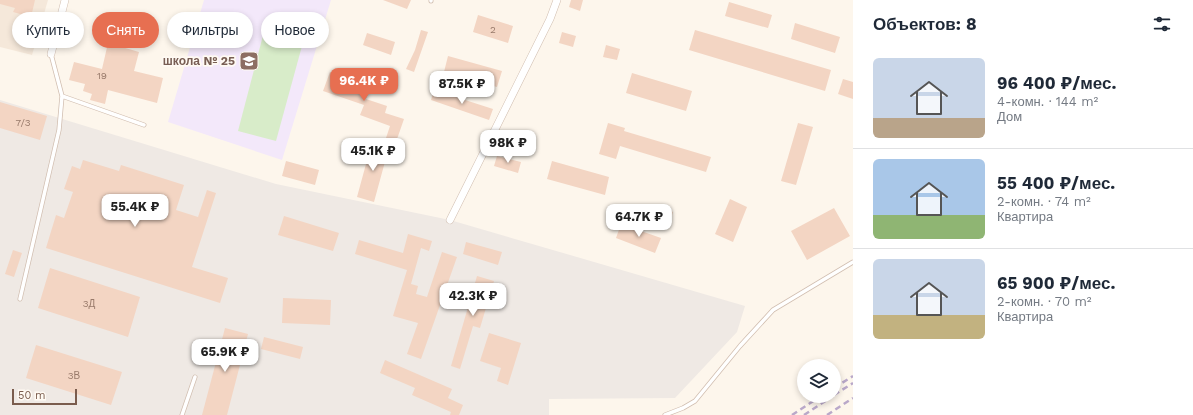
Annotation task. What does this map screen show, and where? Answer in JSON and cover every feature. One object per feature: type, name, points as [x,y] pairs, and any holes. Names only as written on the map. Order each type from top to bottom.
[{"type":"street","points":[[51,54],[65,0]]},
{"type":"street","points":[[450,220],[550,18],[557,0]]},
{"type":"lane","points":[[20,299],[59,130],[62,96],[51,54]]},
{"type":"lane","points":[[62,96],[144,125]]},
{"type":"lane","points":[[665,415],[695,401],[745,340],[773,310],[853,262]]},
{"type":"lane","points":[[182,415],[195,377]]},
{"type":"lane","points":[[678,410],[679,415]]},
{"type":"shaded area","points":[[0,0],[48,0],[45,12],[12,12],[12,48],[34,48],[32,55],[0,47]]},
{"type":"shaded area","name":"школа № 25","points":[[204,0],[331,0],[327,12],[261,12],[261,48],[316,48],[282,160],[168,122],[190,48],[253,48],[253,12],[200,12]]},
{"type":"shaded area","points":[[0,100],[276,184],[450,220],[745,306],[737,332],[675,398],[549,399],[549,415],[0,415]]},
{"type":"green space","points":[[261,43],[261,48],[301,48],[276,141],[238,131]]},
{"type":"building","points":[[0,0],[35,0],[32,12],[13,12],[15,8],[0,4]]},
{"type":"building","points":[[383,0],[411,0],[407,9]]},
{"type":"building","points":[[571,0],[583,0],[580,11],[569,7]]},
{"type":"building","points":[[729,2],[772,15],[768,28],[725,16]]},
{"type":"building","points":[[478,15],[513,26],[508,43],[473,32]]},
{"type":"building","points":[[795,23],[840,37],[835,53],[791,39]]},
{"type":"building","points":[[421,30],[428,32],[414,72],[406,69],[415,50]]},
{"type":"building","points":[[695,30],[831,70],[825,91],[689,50]]},
{"type":"building","points":[[562,32],[576,36],[573,47],[559,43]]},
{"type":"building","points":[[367,33],[395,42],[391,55],[363,45]]},
{"type":"building","points":[[606,45],[620,49],[617,60],[603,57]]},
{"type":"building","points":[[107,48],[125,48],[139,52],[134,71],[163,78],[157,103],[108,90],[105,104],[90,100],[92,94],[83,91],[85,84],[69,80],[74,62],[102,69]]},
{"type":"building","points":[[448,56],[502,71],[497,87],[444,72]]},
{"type":"building","points":[[330,72],[371,86],[366,99],[387,106],[385,113],[404,119],[396,142],[386,138],[390,126],[360,115],[364,105],[323,91]]},
{"type":"building","points":[[632,73],[692,91],[686,111],[626,93]]},
{"type":"building","points":[[843,79],[853,82],[853,99],[838,94]]},
{"type":"building","points":[[434,90],[493,109],[489,120],[431,100]]},
{"type":"building","points":[[0,102],[47,116],[40,140],[0,128]]},
{"type":"building","points":[[608,123],[625,128],[624,131],[711,157],[706,172],[620,146],[616,159],[599,154]]},
{"type":"building","points":[[798,123],[813,127],[796,185],[781,181]]},
{"type":"building","points":[[372,142],[389,147],[374,202],[357,197]]},
{"type":"building","points":[[497,156],[521,162],[518,173],[494,166]]},
{"type":"building","points":[[83,160],[119,171],[121,165],[184,185],[176,210],[198,217],[207,190],[216,193],[192,267],[228,278],[220,303],[46,248],[56,215],[64,218],[73,192],[64,189],[72,166],[80,169]]},
{"type":"building","points":[[286,161],[319,170],[315,185],[282,176]]},
{"type":"building","points":[[552,161],[609,177],[605,195],[547,179]]},
{"type":"building","points":[[730,199],[747,207],[733,242],[715,234]]},
{"type":"building","points":[[659,207],[673,212],[669,224],[655,219]]},
{"type":"building","points":[[834,208],[850,236],[807,260],[791,231]]},
{"type":"building","points":[[284,216],[339,233],[333,251],[278,235]]},
{"type":"building","points":[[621,224],[661,238],[655,253],[616,238]]},
{"type":"building","points":[[408,234],[432,241],[429,251],[421,248],[411,284],[418,286],[416,294],[427,297],[442,252],[457,257],[421,359],[407,354],[418,323],[393,316],[407,270],[355,254],[359,240],[403,253]]},
{"type":"building","points":[[466,242],[502,252],[498,265],[463,254]]},
{"type":"building","points":[[13,250],[22,253],[14,277],[5,274]]},
{"type":"building","points":[[50,268],[140,297],[128,337],[38,308]]},
{"type":"building","points":[[477,276],[494,281],[480,328],[473,326],[460,369],[451,366]]},
{"type":"building","points":[[283,298],[331,300],[330,325],[282,323]]},
{"type":"building","points":[[225,328],[248,334],[227,415],[202,415]]},
{"type":"building","points":[[489,333],[521,343],[508,385],[497,381],[501,368],[480,361]]},
{"type":"building","points":[[264,337],[303,347],[300,359],[261,349]]},
{"type":"building","points":[[36,345],[122,372],[111,405],[26,378]]},
{"type":"building","points":[[385,360],[452,389],[448,398],[463,405],[459,415],[450,415],[451,412],[412,395],[415,388],[380,373]]},
{"type":"railway","points":[[841,384],[853,376]]},
{"type":"railway","points":[[841,391],[853,383]]},
{"type":"railway","points":[[827,415],[853,398]]},
{"type":"railway","points":[[792,415],[810,403]]},
{"type":"railway","points":[[804,415],[822,403]]},
{"type":"place","name":"школа № 25","points":[[249,61]]}]
